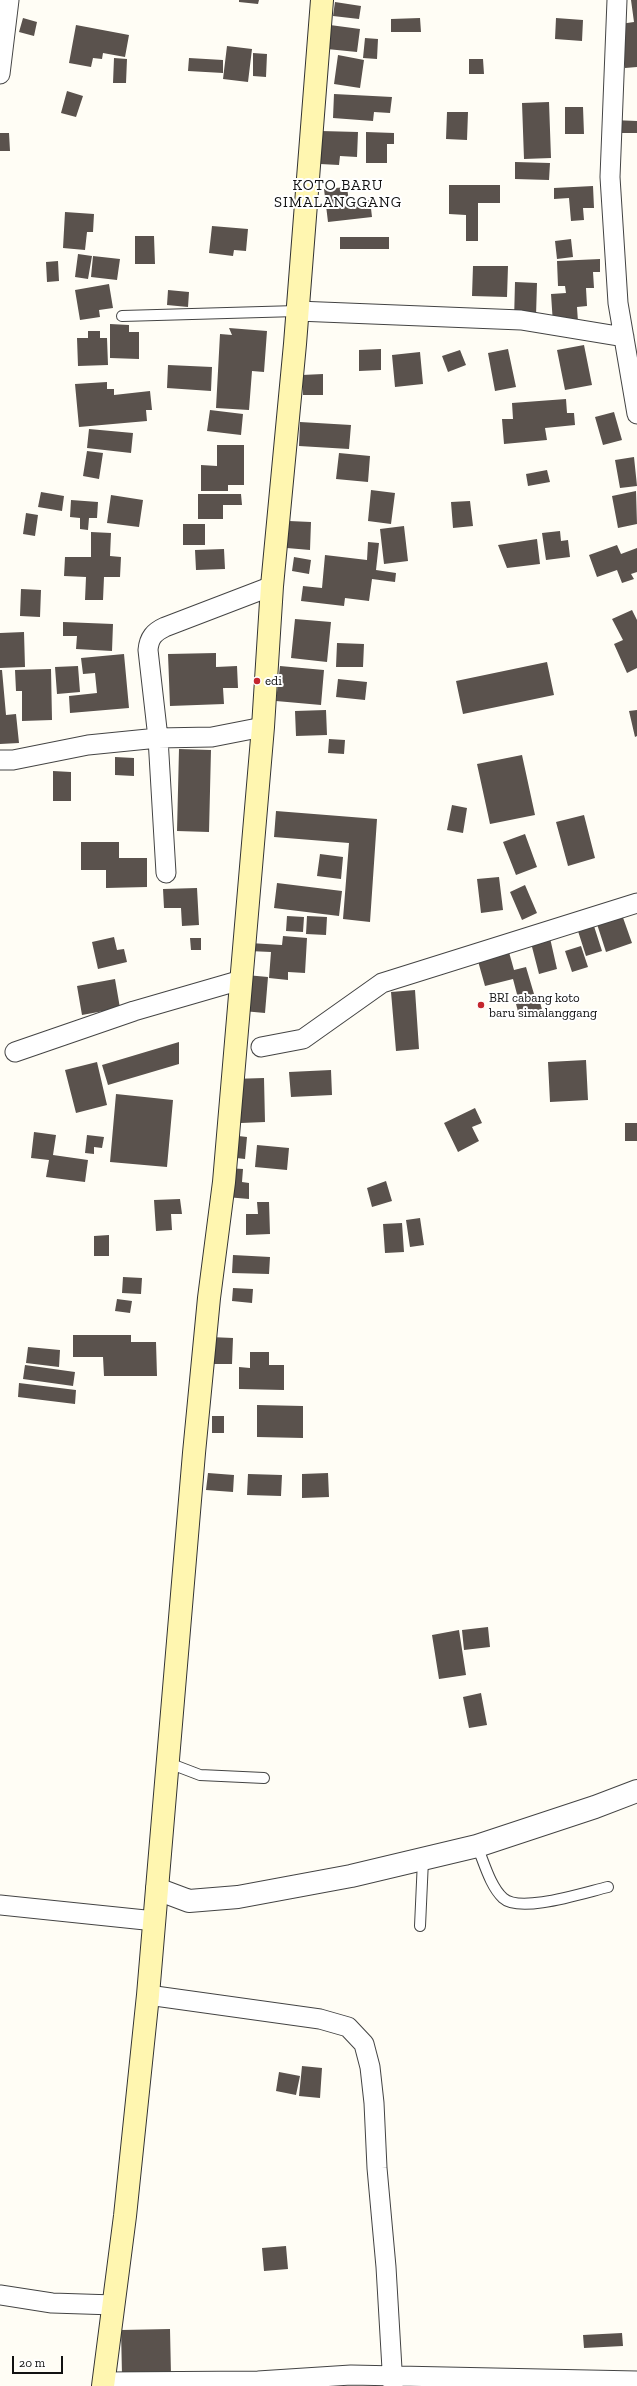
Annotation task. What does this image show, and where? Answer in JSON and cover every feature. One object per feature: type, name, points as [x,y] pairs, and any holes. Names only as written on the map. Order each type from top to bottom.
[{"type":"main road","points":[[103,2384],[114,2305],[148,1995],[155,1921],[166,1762],[209,1298],[224,1182],[250,1043],[241,980],[263,727],[272,586],[297,311],[322,0]]},
{"type":"street","points":[[0,74],[10,0]]},
{"type":"street","points":[[617,0],[610,177],[618,303],[637,414]]},
{"type":"street","points":[[297,311],[521,320],[624,337]]},
{"type":"street","points":[[166,873],[158,738],[148,650],[153,634],[165,626],[272,586]]},
{"type":"street","points":[[0,760],[13,760],[88,745],[158,738],[212,736],[263,727]]},
{"type":"street","points":[[250,1043],[294,1042],[303,1039],[382,983],[637,903]]},
{"type":"street","points":[[15,1052],[134,1011],[241,980]]},
{"type":"street","points":[[157,1889],[189,1901],[238,1897],[423,1860],[462,1848],[477,1846],[595,1807],[637,1791]]},
{"type":"street","points":[[0,1905],[155,1921]]},
{"type":"street","points":[[148,1995],[320,2019],[348,2027],[364,2044],[370,2067],[374,2103],[377,2168],[386,2267],[393,2381]]},
{"type":"street","points":[[0,2295],[52,2303],[114,2305]]},
{"type":"street","points":[[103,2384],[258,2380],[351,2374],[393,2381],[637,2381]]},
{"type":"lane","points":[[122,316],[297,311]]},
{"type":"lane","points":[[166,1762],[200,1775],[264,1778]]},
{"type":"lane","points":[[477,1846],[490,1877],[502,1898],[512,1903],[537,1903],[608,1887]]},
{"type":"lane","points":[[420,1926],[423,1860]]},
{"type":"building","points":[[239,0],[259,0],[258,4],[239,2]]},
{"type":"building","points":[[631,0],[637,0],[637,67],[625,68],[620,24],[634,22]]},
{"type":"building","points":[[335,2],[361,6],[359,19],[333,16]]},
{"type":"building","points":[[23,18],[37,22],[34,36],[19,32]]},
{"type":"building","points":[[420,18],[421,32],[391,32],[391,19]]},
{"type":"building","points":[[556,18],[583,20],[582,41],[555,39]]},
{"type":"building","points":[[76,25],[129,35],[125,57],[103,53],[102,59],[93,58],[91,67],[69,63]]},
{"type":"building","points":[[330,25],[360,29],[357,52],[327,49]]},
{"type":"building","points":[[365,38],[378,39],[377,59],[363,58]]},
{"type":"building","points":[[227,46],[252,49],[248,82],[223,79]]},
{"type":"building","points":[[253,53],[267,54],[266,77],[253,76]]},
{"type":"building","points":[[338,55],[364,60],[360,88],[334,84]]},
{"type":"building","points":[[114,58],[127,59],[126,83],[113,83]]},
{"type":"building","points":[[189,58],[223,60],[223,73],[188,71]]},
{"type":"building","points":[[469,59],[483,59],[484,74],[469,74]]},
{"type":"building","points":[[67,91],[83,96],[76,117],[61,113]]},
{"type":"building","points":[[334,94],[392,97],[390,113],[374,112],[373,121],[333,118]]},
{"type":"building","points":[[549,102],[551,158],[524,159],[522,103]]},
{"type":"building","points":[[565,107],[583,107],[584,134],[565,134]]},
{"type":"building","points":[[447,112],[468,112],[467,140],[446,139]]},
{"type":"building","points":[[613,120],[637,121],[637,133],[613,133]]},
{"type":"building","points":[[321,131],[358,132],[357,157],[340,156],[339,165],[320,164]]},
{"type":"building","points":[[366,132],[394,133],[394,144],[387,144],[387,163],[366,163]]},
{"type":"building","points":[[0,133],[9,133],[10,151],[0,151]]},
{"type":"building","points":[[515,162],[550,163],[549,180],[515,179]]},
{"type":"building","points":[[449,185],[500,185],[500,203],[478,203],[478,241],[466,241],[466,215],[449,214]]},
{"type":"building","points":[[593,186],[594,208],[583,208],[584,220],[571,221],[569,198],[554,199],[554,188]]},
{"type":"building","points":[[347,187],[349,202],[370,200],[372,217],[328,222],[324,189]]},
{"type":"building","points":[[65,212],[94,214],[93,232],[87,232],[85,250],[63,248]]},
{"type":"building","points":[[212,226],[248,229],[246,251],[234,250],[233,256],[209,253]]},
{"type":"building","points":[[135,236],[154,236],[155,264],[135,264]]},
{"type":"building","points":[[340,237],[389,237],[389,249],[340,249]]},
{"type":"building","points":[[571,239],[573,257],[557,259],[555,241]]},
{"type":"building","points":[[78,254],[92,256],[88,279],[75,277]]},
{"type":"building","points":[[93,256],[120,259],[117,280],[91,277]]},
{"type":"building","points":[[600,259],[600,272],[593,272],[594,288],[586,288],[587,306],[577,307],[578,322],[553,324],[551,294],[566,293],[565,286],[558,286],[557,261]]},
{"type":"building","points":[[58,261],[59,281],[47,282],[46,262]]},
{"type":"building","points":[[473,266],[508,266],[507,297],[472,296]]},
{"type":"building","points":[[515,282],[537,283],[536,316],[514,321]]},
{"type":"building","points":[[109,284],[113,308],[99,310],[100,317],[80,320],[75,290]]},
{"type":"building","points":[[168,290],[189,292],[188,307],[167,305]]},
{"type":"building","points":[[110,324],[129,325],[129,332],[139,332],[139,359],[110,358]]},
{"type":"building","points":[[229,328],[267,331],[264,372],[252,371],[249,410],[216,408],[220,334],[232,335]]},
{"type":"building","points":[[88,331],[100,331],[100,338],[107,338],[108,365],[78,366],[77,338],[88,338]]},
{"type":"building","points":[[584,345],[592,385],[565,390],[557,350]]},
{"type":"building","points":[[381,349],[381,370],[359,371],[359,350]]},
{"type":"building","points":[[508,349],[516,387],[495,391],[488,353]]},
{"type":"building","points":[[460,350],[466,365],[448,372],[442,356]]},
{"type":"building","points":[[420,352],[423,384],[395,387],[392,355]]},
{"type":"building","points":[[168,365],[212,367],[211,391],[167,388]]},
{"type":"building","points":[[323,374],[323,395],[303,395],[302,375]]},
{"type":"building","points":[[107,382],[107,389],[114,389],[114,395],[150,391],[152,410],[146,410],[147,421],[79,427],[75,384]]},
{"type":"building","points":[[566,399],[567,413],[574,413],[575,425],[545,428],[547,440],[504,444],[502,419],[513,419],[512,403]]},
{"type":"building","points":[[210,410],[243,414],[241,435],[207,431]]},
{"type":"building","points":[[614,412],[622,440],[603,445],[595,417]]},
{"type":"building","points":[[300,422],[351,425],[349,449],[299,446]]},
{"type":"building","points":[[89,429],[133,433],[131,453],[87,448]]},
{"type":"building","points":[[217,445],[244,445],[244,485],[228,485],[228,491],[201,491],[201,465],[217,466]]},
{"type":"building","points":[[87,451],[103,453],[99,479],[83,476]]},
{"type":"building","points":[[339,453],[370,456],[368,482],[336,479]]},
{"type":"building","points":[[634,457],[637,486],[620,488],[615,460]]},
{"type":"building","points":[[547,470],[550,482],[528,486],[526,474]]},
{"type":"building","points":[[371,490],[395,493],[391,524],[368,521]]},
{"type":"building","points":[[636,491],[637,524],[618,528],[612,496]]},
{"type":"building","points":[[41,492],[64,496],[62,511],[38,507]]},
{"type":"building","points":[[198,494],[241,494],[242,505],[223,505],[223,519],[198,519]]},
{"type":"building","points":[[111,495],[143,500],[139,527],[107,523]]},
{"type":"building","points":[[71,500],[98,502],[97,518],[89,518],[88,530],[80,529],[80,518],[70,517]]},
{"type":"building","points":[[470,501],[473,526],[453,528],[451,502]]},
{"type":"building","points":[[26,513],[38,515],[35,536],[23,534]]},
{"type":"building","points":[[289,521],[311,522],[310,550],[287,548]]},
{"type":"building","points":[[183,524],[205,524],[205,545],[183,545]]},
{"type":"building","points":[[404,526],[408,561],[384,564],[380,529]]},
{"type":"building","points":[[560,531],[561,541],[568,540],[570,557],[546,560],[542,533]]},
{"type":"building","points":[[91,532],[111,533],[110,556],[121,557],[120,577],[104,577],[103,600],[85,600],[86,577],[64,576],[65,557],[91,557]]},
{"type":"building","points":[[537,539],[540,564],[507,568],[498,545]]},
{"type":"building","points":[[368,542],[379,543],[376,570],[396,573],[395,582],[372,579],[369,601],[345,598],[344,606],[301,601],[303,586],[322,588],[325,555],[367,560]]},
{"type":"building","points":[[617,545],[621,554],[637,548],[637,572],[631,574],[634,579],[622,583],[617,570],[597,577],[589,555]]},
{"type":"building","points":[[224,549],[225,569],[196,570],[195,550]]},
{"type":"building","points":[[294,557],[311,560],[309,574],[292,571]]},
{"type":"building","points":[[21,589],[41,590],[40,617],[20,616]]},
{"type":"building","points":[[632,610],[637,620],[637,668],[627,673],[614,644],[623,640],[612,619]]},
{"type":"building","points":[[295,619],[331,622],[327,662],[291,658]]},
{"type":"building","points":[[63,622],[113,624],[112,651],[76,649],[77,636],[63,636]]},
{"type":"building","points":[[24,632],[25,667],[0,668],[0,633]]},
{"type":"building","points":[[337,643],[364,644],[363,667],[336,667]]},
{"type":"building","points":[[216,653],[216,667],[237,666],[238,688],[223,688],[224,704],[170,706],[168,654]]},
{"type":"building","points":[[124,654],[129,708],[70,713],[69,696],[97,693],[95,673],[83,674],[81,658]]},
{"type":"building","points":[[547,662],[554,695],[463,714],[456,681]]},
{"type":"building","points":[[78,666],[80,692],[57,694],[55,667]]},
{"type":"building","points":[[280,666],[324,670],[321,705],[276,701]]},
{"type":"building","points":[[51,669],[52,720],[22,721],[22,691],[16,691],[15,670]]},
{"type":"building","points":[[0,670],[2,670],[6,715],[16,714],[19,743],[0,744]]},
{"type":"building","points":[[338,679],[367,682],[365,700],[336,697]]},
{"type":"building","points":[[326,710],[327,735],[296,736],[295,711]]},
{"type":"building","points":[[637,710],[637,736],[635,737],[629,711]]},
{"type":"building","points":[[329,739],[345,740],[344,754],[328,753]]},
{"type":"building","points":[[179,749],[211,750],[209,832],[177,831]]},
{"type":"building","points":[[522,755],[535,815],[490,824],[477,764]]},
{"type":"building","points":[[115,757],[134,758],[134,776],[115,775]]},
{"type":"building","points":[[53,771],[71,772],[71,801],[53,801]]},
{"type":"building","points":[[452,805],[467,808],[463,833],[447,830]]},
{"type":"building","points":[[276,811],[377,819],[370,922],[343,919],[349,843],[274,837]]},
{"type":"building","points":[[584,815],[595,858],[568,866],[556,822]]},
{"type":"building","points":[[525,834],[537,867],[516,875],[503,842]]},
{"type":"building","points":[[81,842],[119,842],[119,858],[147,858],[147,887],[106,888],[106,870],[81,870]]},
{"type":"building","points":[[320,854],[343,857],[341,879],[317,876]]},
{"type":"building","points":[[499,877],[503,910],[481,913],[477,879]]},
{"type":"building","points":[[277,883],[342,891],[339,916],[274,908]]},
{"type":"building","points":[[525,885],[537,913],[522,920],[510,892]]},
{"type":"building","points":[[197,888],[199,925],[182,926],[181,908],[164,908],[163,889]]},
{"type":"building","points":[[621,912],[632,943],[606,952],[596,921]]},
{"type":"building","points":[[287,916],[304,917],[303,932],[286,931]]},
{"type":"building","points":[[307,916],[327,917],[326,935],[306,934]]},
{"type":"building","points":[[593,923],[602,951],[586,956],[577,928]]},
{"type":"building","points":[[283,936],[307,938],[305,973],[288,972],[288,980],[269,978],[271,952],[249,951],[250,943],[282,945]]},
{"type":"building","points":[[114,937],[117,950],[124,949],[127,962],[98,969],[92,942]]},
{"type":"building","points":[[190,938],[201,938],[201,950],[191,950]]},
{"type":"building","points":[[550,938],[557,969],[539,974],[531,943]]},
{"type":"building","points":[[507,945],[514,970],[526,967],[534,994],[518,998],[513,979],[485,986],[476,954]]},
{"type":"building","points":[[581,946],[588,967],[572,972],[565,951]]},
{"type":"building","points":[[246,975],[268,977],[265,1013],[243,1011]]},
{"type":"building","points":[[115,979],[120,1008],[82,1015],[77,986]]},
{"type":"building","points":[[415,990],[419,1049],[396,1051],[391,992]]},
{"type":"building","points":[[539,999],[543,1013],[520,1019],[516,1004]]},
{"type":"building","points":[[179,1042],[179,1064],[108,1085],[102,1065]]},
{"type":"building","points":[[586,1060],[588,1100],[550,1102],[548,1062]]},
{"type":"building","points":[[97,1062],[107,1105],[76,1113],[65,1070]]},
{"type":"building","points":[[331,1070],[332,1095],[291,1097],[289,1072]]},
{"type":"building","points":[[264,1078],[265,1122],[241,1123],[241,1108],[232,1079]]},
{"type":"building","points":[[116,1094],[173,1100],[167,1167],[110,1162]]},
{"type":"building","points":[[475,1108],[482,1123],[472,1127],[479,1141],[458,1152],[444,1123]]},
{"type":"building","points":[[625,1123],[637,1123],[637,1141],[625,1141]]},
{"type":"building","points":[[34,1132],[56,1135],[53,1155],[88,1160],[85,1182],[46,1177],[49,1160],[31,1158]]},
{"type":"building","points":[[87,1135],[104,1137],[102,1148],[94,1147],[94,1154],[85,1153]]},
{"type":"building","points":[[230,1135],[247,1137],[245,1159],[228,1157]]},
{"type":"building","points":[[257,1145],[289,1148],[287,1170],[255,1167]]},
{"type":"building","points":[[227,1168],[243,1169],[242,1182],[249,1183],[249,1199],[226,1197]]},
{"type":"building","points":[[386,1181],[392,1201],[372,1207],[367,1188]]},
{"type":"building","points":[[180,1199],[182,1214],[171,1214],[172,1230],[156,1231],[154,1200]]},
{"type":"building","points":[[257,1202],[269,1202],[270,1234],[246,1235],[246,1214],[258,1214]]},
{"type":"building","points":[[420,1218],[424,1245],[410,1247],[406,1220]]},
{"type":"building","points":[[402,1223],[404,1252],[385,1253],[383,1224]]},
{"type":"building","points":[[109,1235],[109,1256],[94,1256],[94,1236]]},
{"type":"building","points":[[233,1255],[270,1257],[269,1274],[232,1273]]},
{"type":"building","points":[[123,1277],[142,1278],[141,1294],[122,1293]]},
{"type":"building","points":[[233,1288],[253,1289],[252,1303],[232,1301]]},
{"type":"building","points":[[117,1299],[132,1301],[130,1313],[115,1311]]},
{"type":"building","points":[[73,1335],[131,1335],[131,1342],[156,1342],[157,1376],[104,1376],[103,1357],[73,1357]]},
{"type":"building","points":[[210,1337],[233,1338],[232,1364],[209,1364]]},
{"type":"building","points":[[28,1347],[60,1350],[59,1367],[26,1363]]},
{"type":"building","points":[[250,1352],[269,1352],[269,1365],[284,1365],[284,1390],[239,1389],[239,1367],[250,1368]]},
{"type":"building","points":[[25,1365],[75,1372],[73,1386],[23,1379]]},
{"type":"building","points":[[19,1383],[76,1390],[75,1404],[18,1397]]},
{"type":"building","points":[[257,1405],[303,1406],[303,1438],[257,1437]]},
{"type":"building","points":[[212,1416],[224,1416],[224,1433],[212,1433]]},
{"type":"building","points":[[208,1473],[234,1475],[233,1492],[206,1490]]},
{"type":"building","points":[[328,1473],[329,1497],[302,1498],[302,1474]]},
{"type":"building","points":[[248,1474],[282,1475],[281,1496],[247,1495]]},
{"type":"building","points":[[488,1627],[490,1647],[464,1650],[462,1630]]},
{"type":"building","points":[[459,1630],[466,1675],[439,1679],[432,1635]]},
{"type":"building","points":[[481,1693],[487,1725],[469,1728],[463,1697]]},
{"type":"building","points":[[302,2066],[322,2068],[320,2098],[299,2096]]},
{"type":"building","points":[[279,2072],[300,2076],[296,2095],[276,2091]]},
{"type":"building","points":[[286,2246],[288,2269],[264,2271],[262,2248]]},
{"type":"building","points":[[170,2329],[171,2375],[122,2375],[121,2330]]},
{"type":"building","points":[[622,2333],[623,2346],[584,2348],[583,2335]]},
{"type":"place","name":"edi","points":[[257,681]]},
{"type":"place","name":"BRI cabang koto baru simalanggang","points":[[481,1005]]},
{"type":"district","name":"KOTO BARU SIMALANGGANG","points":[[338,194]]}]
